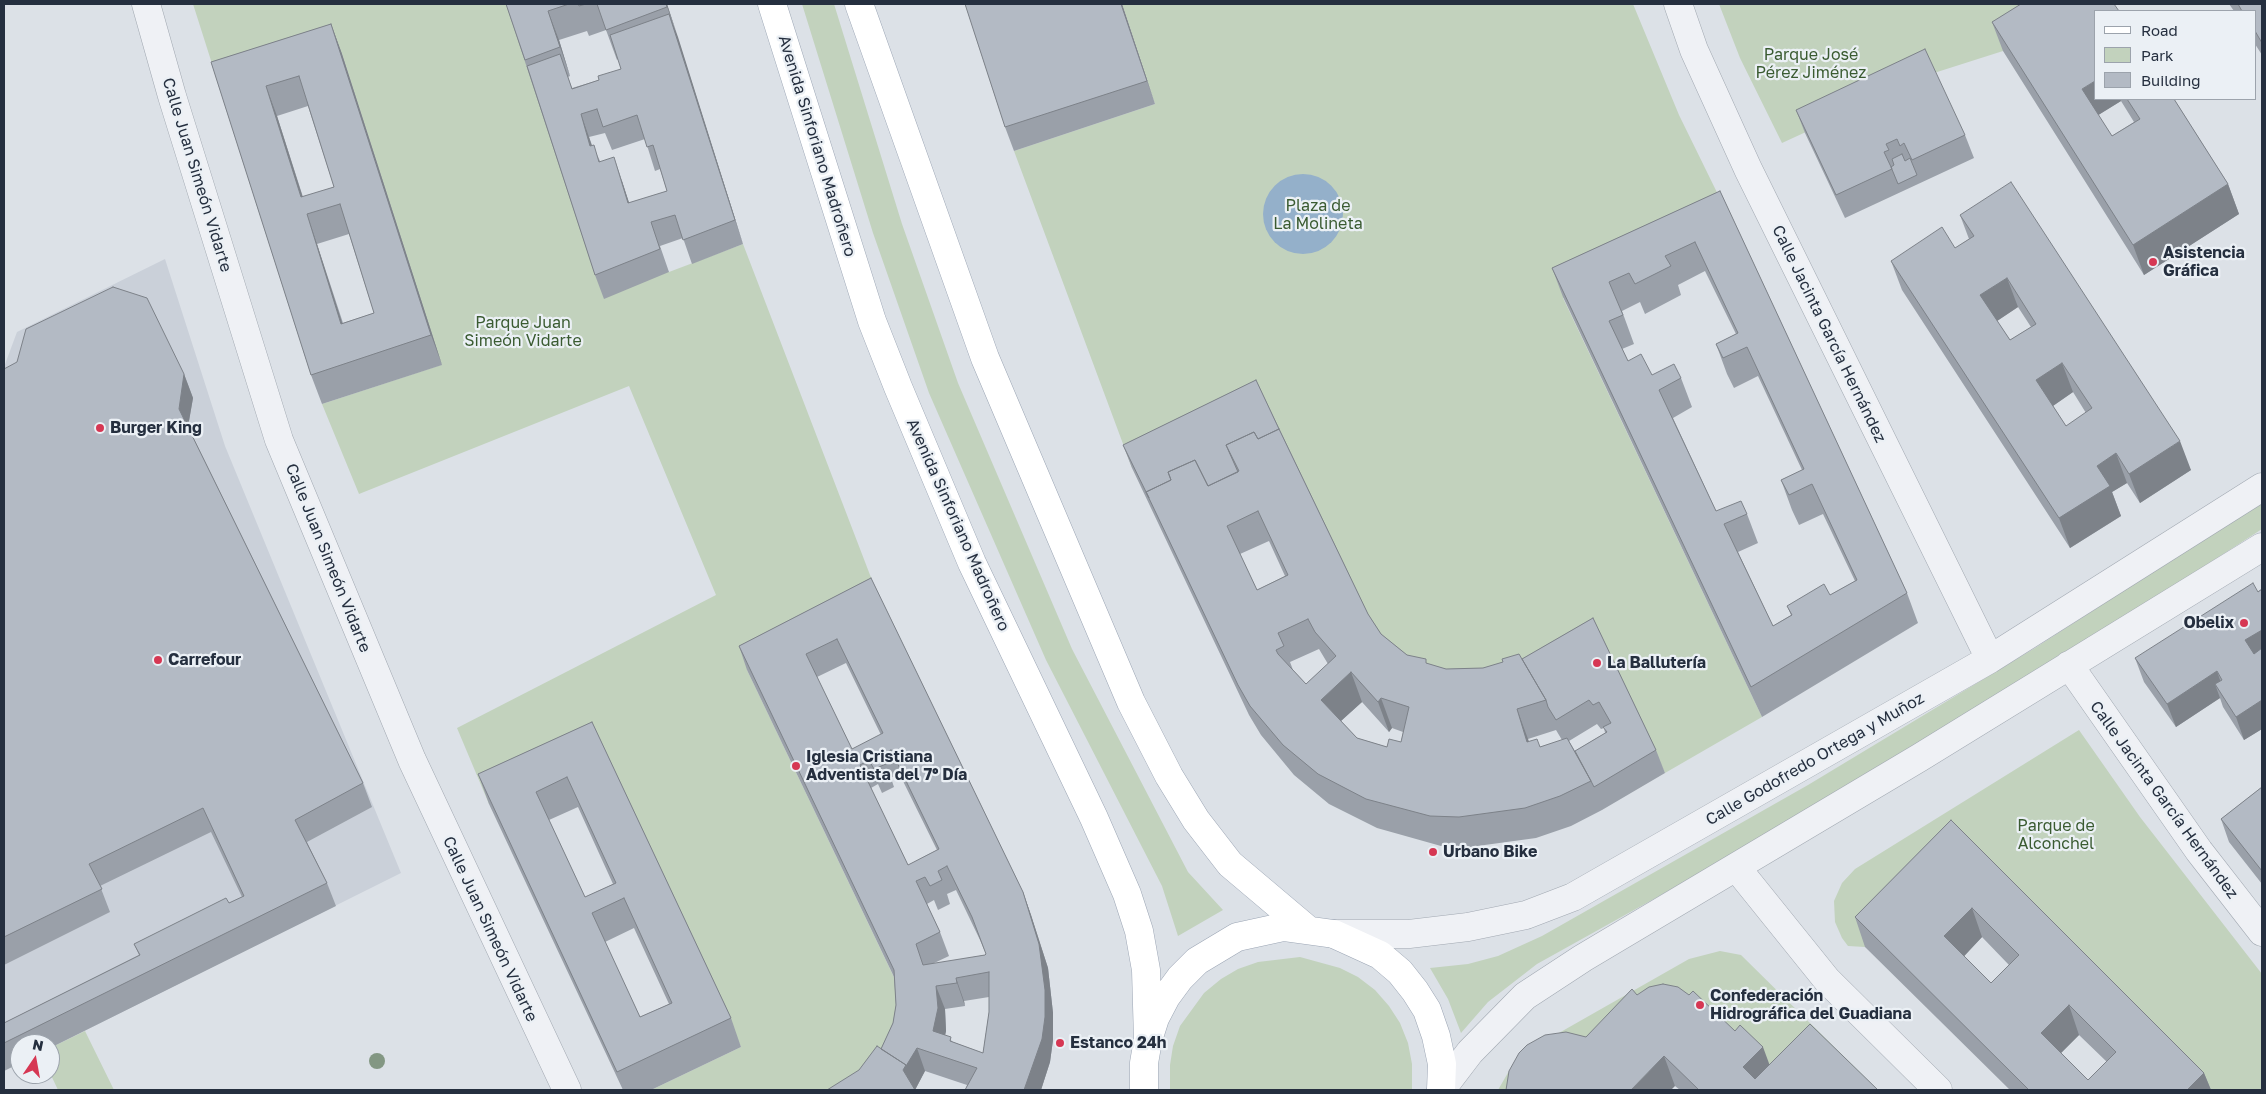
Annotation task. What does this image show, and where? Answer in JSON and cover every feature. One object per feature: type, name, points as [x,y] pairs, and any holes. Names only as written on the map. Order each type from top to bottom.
[{"type":"main road","name":"Avenida Sinforiano Madroñero","points":[[772,4],[872,321],[898,387],[972,563],[1090,809],[1127,894],[1139,931],[1146,970],[1148,1040]]},
{"type":"main road","points":[[859,4],[985,358],[1131,702],[1169,776],[1196,820],[1224,856],[1267,898],[1307,929]]},
{"type":"main road","points":[[1143,1089],[1144,1063],[1148,1040],[1155,1018],[1166,997],[1197,961],[1237,938],[1259,931],[1283,927],[1334,934],[1380,955],[1400,972],[1427,1010],[1436,1036],[1442,1064],[1441,1090]]},
{"type":"street","name":"Calle Juan Simeón Vidarte","points":[[146,4],[172,96],[279,440],[412,760],[567,1090]]},
{"type":"street","name":"Calle Jacinta García Hernández","points":[[1678,4],[1694,50],[1748,169],[1990,659]]},
{"type":"street","name":"Calle Godofredo Ortega y Muñoz","points":[[1334,934],[1409,934],[1468,927],[1526,915],[1574,897],[1990,659],[2262,487]]},
{"type":"street","points":[[1441,1090],[1470,1052],[1525,996],[1592,953],[2262,547]]},
{"type":"street","name":"Calle Jacinta García Hernández","points":[[2069,665],[2199,851],[2262,932]]},
{"type":"street","points":[[1736,867],[1827,980],[1938,1090]]},
{"type":"shaded area","name":"Carrefour","points":[[165,259],[225,446],[401,873],[60,1043],[60,1034],[10,1034],[10,1068],[4,1071],[4,367],[17,332]]},
{"type":"green space","name":"Parque Juan Simeón Vidarte","points":[[193,4],[508,4],[570,196],[669,272],[743,244],[880,601],[747,670],[902,994],[879,1090],[651,1090],[741,1047],[603,752],[489,804],[457,728],[716,595],[629,386],[359,494],[322,404],[441,365],[342,54],[221,92]]},
{"type":"green space","points":[[802,4],[834,4],[902,224],[958,383],[1072,649],[1188,872],[1223,910],[1178,936],[1162,886],[1046,660],[929,393],[873,233]]},
{"type":"green space","name":"Plaza de La Molineta","points":[[1122,4],[1633,4],[1679,115],[1731,221],[1563,298],[1762,717],[1665,773],[1601,641],[1530,683],[1391,663],[1264,404],[1132,468],[1014,151],[1155,104]]},
{"type":"green space","name":"Parque José Pérez Jiménez","points":[[1719,4],[2079,4],[2003,51],[1934,73],[1782,143],[1740,58]]},
{"type":"green space","points":[[2262,501],[2262,529],[2047,668],[1819,807],[1537,964],[1488,1002],[1461,1033],[1448,999],[1430,968],[1468,964],[1498,956],[1542,936],[1808,785],[2035,648]]},
{"type":"green space","name":"Parque de Alconchel","points":[[2079,730],[2140,817],[2262,974],[2262,1090],[2203,1090],[1962,850],[1865,947],[1848,946],[1842,938],[1835,922],[1834,901],[1842,883],[1855,869]]},
{"type":"green space","name":"Confederación Hidrográfica del Guadiana","points":[[1720,951],[1741,955],[1878,1090],[1774,1077],[1498,1090],[1509,1071],[1529,1050],[1689,959]]},
{"type":"green space","points":[[1300,957],[1340,968],[1358,977],[1375,990],[1389,1006],[1400,1023],[1408,1043],[1412,1064],[1412,1090],[1170,1090],[1170,1065],[1173,1046],[1180,1026],[1204,993],[1221,979],[1238,969],[1258,962]]},
{"type":"green space","points":[[85,1031],[114,1090],[58,1090],[55,1084],[60,1084],[60,1043]]},
{"type":"water","points":[[1303,174],[1318,177],[1331,186],[1340,199],[1343,214],[1340,229],[1331,242],[1318,251],[1303,254],[1288,251],[1275,242],[1266,229],[1263,214],[1266,199],[1275,186],[1288,177]]},
{"type":"building","points":[[506,4],[569,4],[548,11],[560,47],[525,60]]},
{"type":"building","points":[[597,4],[666,4],[667,7],[606,30]]},
{"type":"building","points":[[965,4],[1121,4],[1147,81],[1005,127]]},
{"type":"building","points":[[2021,4],[2114,4],[2118,10],[2094,10],[2094,82],[2082,89],[2112,136],[2140,119],[2128,100],[2175,100],[2228,184],[2133,245],[1992,22]]},
{"type":"building","points":[[2238,4],[2262,4],[2262,43],[2256,33],[2256,10],[2241,10]]},
{"type":"building","points":[[669,14],[735,220],[683,240],[675,215],[651,222],[660,249],[595,275],[527,66],[560,54],[572,89],[599,80],[598,76],[621,69],[610,35]],"holes":[[[597,109],[603,127],[637,115],[647,147],[653,145],[667,191],[628,203],[614,157],[599,162],[594,145],[590,146],[581,114]]]},
{"type":"building","points":[[331,24],[431,335],[311,375],[211,62]],"holes":[[[299,76],[334,187],[301,197],[266,86]],[[340,204],[374,313],[341,324],[307,214]]]},
{"type":"building","points":[[1925,49],[1965,135],[1912,160],[1904,143],[1900,146],[1897,139],[1886,144],[1889,150],[1884,152],[1892,169],[1836,195],[1796,110]]},
{"type":"building","points":[[1902,154],[1905,161],[1910,158],[1917,175],[1898,184],[1891,167],[1894,165],[1892,159]]},
{"type":"building","points":[[2011,182],[2180,441],[2129,474],[2116,453],[2097,466],[2110,486],[2059,518],[1891,261],[1942,227],[1955,248],[1974,236],[1960,215]],"holes":[[[2007,278],[2036,324],[2010,340],[1980,295]],[[2062,363],[2092,408],[2066,426],[2036,380]]]},
{"type":"building","points":[[1720,191],[1907,593],[1751,687],[1552,268]],"holes":[[[1695,242],[1738,333],[1716,344],[1723,358],[1747,347],[1804,469],[1781,480],[1789,495],[1812,484],[1857,580],[1830,595],[1824,584],[1787,606],[1792,615],[1773,626],[1724,524],[1747,514],[1741,501],[1716,511],[1659,390],[1681,378],[1674,364],[1652,375],[1641,354],[1628,361],[1609,321],[1623,315],[1609,282],[1629,273],[1635,284],[1671,266],[1665,256]]]},
{"type":"building","name":"Carrefour","points":[[113,287],[147,298],[184,374],[179,409],[363,783],[295,820],[327,883],[22,1034],[10,1034],[10,1040],[4,1043],[4,1023],[140,955],[134,944],[226,898],[229,903],[244,896],[203,808],[89,864],[102,889],[4,937],[4,369],[17,362],[26,329]]},
{"type":"building","points":[[1256,380],[1279,429],[1258,439],[1254,432],[1226,445],[1238,472],[1208,486],[1195,460],[1168,472],[1171,480],[1146,492],[1123,445]]},
{"type":"building","points":[[1279,429],[1368,614],[1381,634],[1407,655],[1426,659],[1426,663],[1446,669],[1483,668],[1503,662],[1502,659],[1519,654],[1546,700],[1517,709],[1527,742],[1537,739],[1540,747],[1567,738],[1591,781],[1560,796],[1525,808],[1459,817],[1430,816],[1366,799],[1318,774],[1283,745],[1250,706],[1238,685],[1146,492],[1171,480],[1168,472],[1195,460],[1208,486],[1239,471],[1226,445],[1254,432],[1258,439]],"holes":[[[1258,511],[1288,575],[1257,590],[1227,526]],[[1308,619],[1315,632],[1336,656],[1306,684],[1278,654],[1276,650],[1284,646],[1278,633]],[[1351,672],[1378,702],[1381,698],[1409,707],[1401,742],[1389,739],[1387,747],[1357,738],[1321,700]]]},
{"type":"building","points":[[871,578],[1023,892],[1039,944],[1045,990],[1045,1017],[1042,1039],[1024,1090],[965,1090],[977,1068],[917,1048],[906,1066],[881,1049],[893,1023],[896,1005],[894,970],[739,646]],"holes":[[[837,639],[883,733],[852,749],[806,654]],[[891,750],[939,849],[908,865],[860,765],[869,760],[874,769],[886,764],[881,755]],[[947,866],[972,917],[985,955],[923,965],[916,944],[940,932],[916,881],[925,877],[930,886],[942,880],[938,871]],[[989,972],[989,1012],[983,1053],[950,1041],[951,1037],[933,1031],[938,1008],[936,986],[957,983],[956,978]]]},
{"type":"building","points":[[2253,583],[2258,592],[2262,589],[2262,630],[2245,640],[2254,654],[2262,648],[2262,700],[2236,717],[2215,684],[2222,680],[2217,671],[2167,704],[2135,658]]},
{"type":"building","points":[[1593,618],[1656,750],[1594,787],[1575,751],[1607,732],[1603,727],[1611,723],[1599,702],[1593,705],[1589,700],[1556,720],[1522,659]]},
{"type":"building","points":[[592,722],[731,1018],[617,1072],[478,774]],"holes":[[[567,777],[616,883],[585,897],[536,792]],[[624,898],[672,1003],[640,1017],[592,913]]]},
{"type":"building","points":[[2262,787],[2262,871],[2221,819]]},
{"type":"building","points":[[1951,820],[2204,1073],[2187,1090],[2029,1090],[1855,917]],"holes":[[[1972,908],[2019,955],[1991,983],[1944,936]],[[2069,1005],[2116,1052],[2088,1080],[2041,1033]]]},
{"type":"building","name":"Confederación Hidrográfica del Guadiana","points":[[1663,984],[1678,987],[1689,995],[1693,991],[1735,1031],[1740,1025],[1763,1047],[1743,1067],[1755,1079],[1810,1024],[1878,1090],[1699,1090],[1664,1056],[1631,1090],[1506,1090],[1509,1071],[1519,1053],[1527,1045],[1545,1035],[1566,1032],[1586,1037],[1632,989],[1637,995],[1649,987]]},
{"type":"building","points":[[877,1046],[906,1065],[903,1070],[915,1090],[827,1090],[859,1070]]},
{"type":"place","name":"Asistencia Gráfica","points":[[2153,262]]},
{"type":"place","name":"Burger King","points":[[100,428]]},
{"type":"place","name":"Obelix","points":[[2244,623]]},
{"type":"place","name":"Carrefour","points":[[158,660]]},
{"type":"place","name":"La Ballutería","points":[[1597,663]]},
{"type":"place","name":"Iglesia Cristiana Adventista del 7º Día","points":[[796,766]]},
{"type":"place","name":"Urbano Bike","points":[[1433,852]]},
{"type":"place","name":"Confederación Hidrográfica del Guadiana","points":[[1700,1005]]},
{"type":"place","name":"Estanco 24h","points":[[1060,1043]]}]
